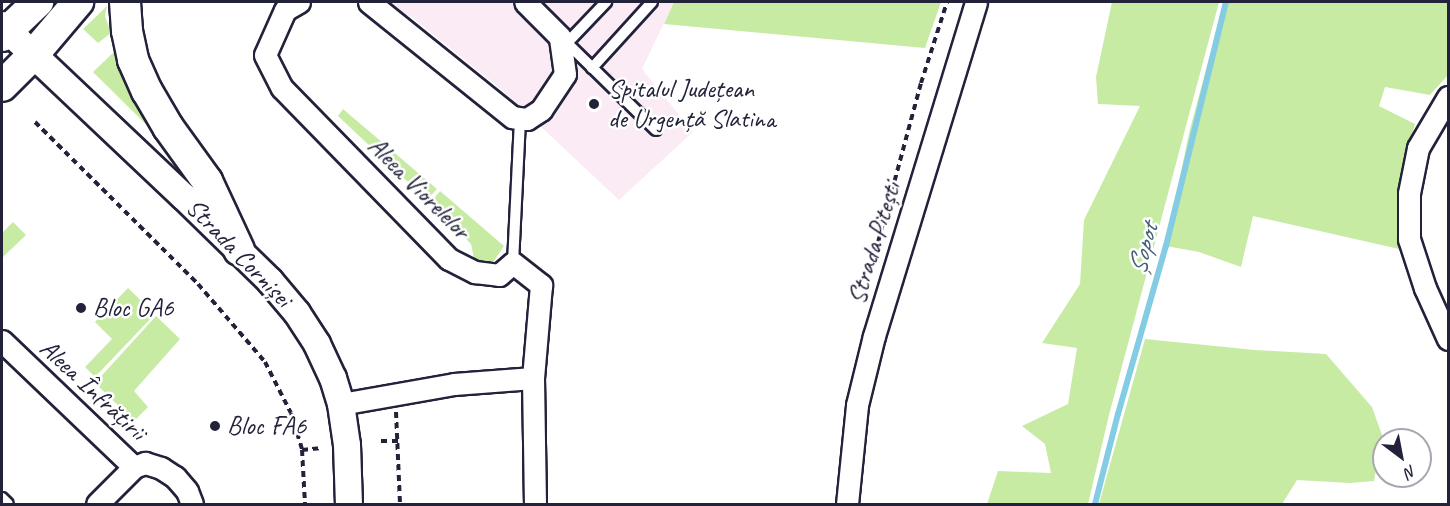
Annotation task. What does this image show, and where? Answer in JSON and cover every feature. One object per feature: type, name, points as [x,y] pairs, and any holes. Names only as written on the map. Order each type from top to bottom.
[{"type":"main road","points":[[3,30],[38,2]]},
{"type":"main road","points":[[2,86],[33,55],[78,2]]},
{"type":"main road","points":[[124,2],[133,60],[147,91],[168,127],[207,181],[239,250]]},
{"type":"street","name":"Aleea Viorelelor","points":[[300,2],[285,10],[265,55],[282,88],[449,259],[475,272],[499,274],[513,263]]},
{"type":"street","points":[[369,2],[512,117],[532,118],[541,110],[565,74],[564,40],[525,2]]},
{"type":"street","name":"Strada Pitești","points":[[847,504],[857,405],[874,336],[976,2]]},
{"type":"street","name":"Strada Cornișei","points":[[3,30],[33,55],[239,250],[297,313],[329,369],[341,404],[347,445],[349,504]]},
{"type":"street","points":[[1449,97],[1418,148],[1409,193],[1409,239],[1425,288],[1449,339]]},
{"type":"street","points":[[513,263],[541,285],[532,378],[535,504]]},
{"type":"street","name":"Aleea Înfrățirii","points":[[2,341],[134,467],[97,504]]},
{"type":"street","points":[[341,404],[476,381],[532,378]]},
{"type":"street","points":[[134,467],[145,464],[168,472],[187,491],[192,504]]},
{"type":"lane","points":[[606,2],[564,40],[656,130]]},
{"type":"lane","points":[[592,68],[652,2]]},
{"type":"lane","points":[[513,263],[520,118]]},
{"type":"lane","points":[[2,498],[8,504]]},
{"type":"path","points":[[35,122],[198,284],[265,362],[291,413],[302,450],[305,504]]},
{"type":"path","points":[[393,394],[399,441],[400,504]]},
{"type":"path","points":[[381,441],[399,441]]},
{"type":"path","points":[[302,450],[322,448]]},
{"type":"shaded area","name":"Spitalul Județean de Urgență Slatina","points":[[385,2],[674,2],[642,69],[693,132],[619,200],[502,90],[414,19]]},
{"type":"green space","points":[[674,2],[941,2],[925,48],[664,24]]},
{"type":"green space","points":[[1112,2],[1219,2],[1109,415],[1088,504],[987,504],[998,471],[1051,473],[1045,444],[1022,426],[1068,404],[1077,348],[1042,343],[1080,284],[1084,220],[1140,106],[1098,104],[1096,77]]},
{"type":"green space","points":[[1224,2],[1448,2],[1448,75],[1430,95],[1385,87],[1379,106],[1415,124],[1402,167],[1399,249],[1253,216],[1241,267],[1199,252],[1166,246],[1189,133]]},
{"type":"green space","points":[[107,6],[105,16],[111,33],[98,43],[83,29]]},
{"type":"green space","points":[[117,49],[187,165],[93,72]]},
{"type":"green space","points":[[343,109],[437,189],[427,200],[338,116]]},
{"type":"green space","points":[[440,191],[504,246],[494,261],[489,264],[482,263],[474,258],[471,244],[430,203]]},
{"type":"green space","points":[[13,222],[26,235],[2,258],[2,233]]},
{"type":"green space","points":[[128,288],[155,314],[95,377],[85,367],[112,339],[95,322]]},
{"type":"green space","points":[[156,316],[180,339],[134,391],[148,407],[134,421],[95,383]]},
{"type":"green space","points":[[1145,339],[1255,350],[1326,354],[1372,407],[1380,428],[1372,428],[1372,481],[1350,483],[1297,480],[1282,504],[1099,504]]},
{"type":"waterway","name":"Șopot","points":[[1095,504],[1166,246],[1226,2]]},
{"type":"place","name":"Spitalul Județean de Urgență Slatina","points":[[594,104]]},
{"type":"place","name":"Bloc GA6","points":[[81,308]]},
{"type":"place","name":"Bloc FA6","points":[[215,426]]}]
